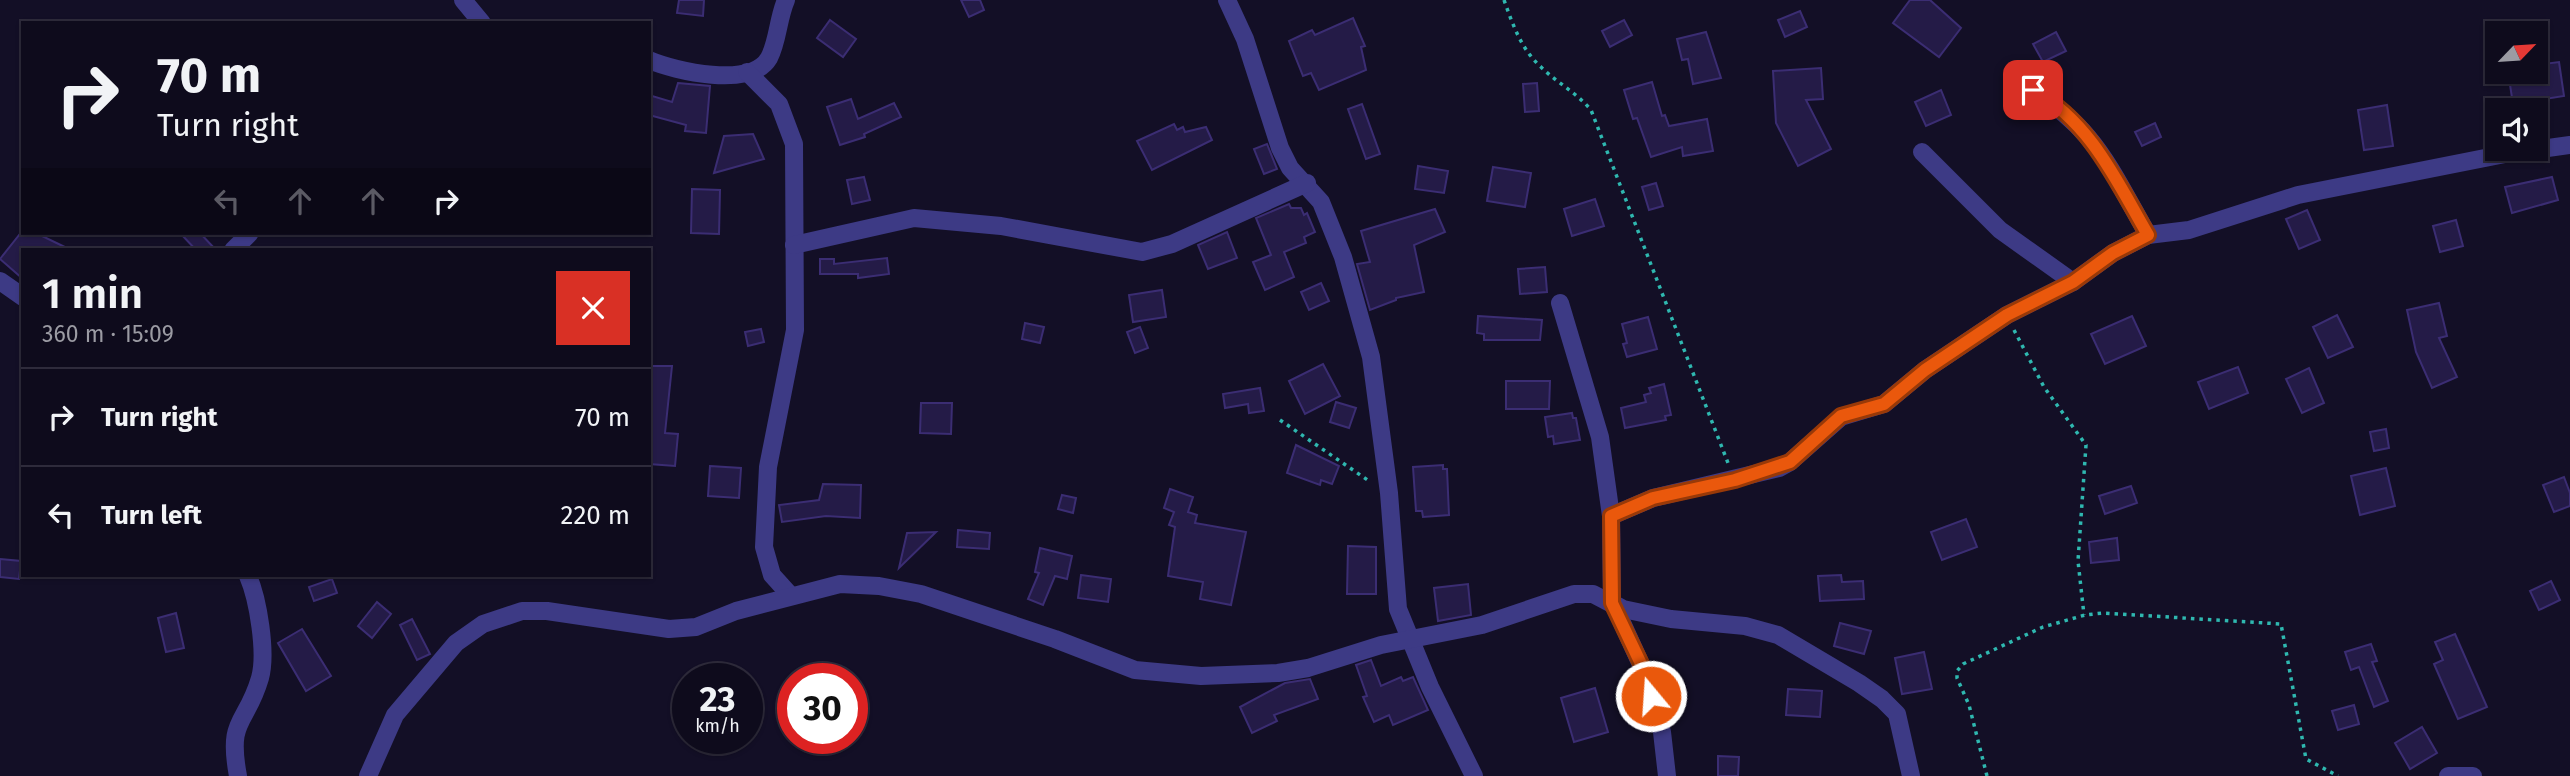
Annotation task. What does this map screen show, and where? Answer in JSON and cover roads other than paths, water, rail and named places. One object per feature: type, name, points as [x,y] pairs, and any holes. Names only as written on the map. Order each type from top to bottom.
[{"type":"street","points":[[463,0],[480,21]]},
{"type":"street","points":[[651,62],[703,75],[747,72],[762,66],[768,59],[786,0]]},
{"type":"street","points":[[1227,0],[1245,39],[1280,148],[1290,168],[1307,183],[1327,212],[1366,331],[1389,493],[1398,609],[1430,687],[1474,776]]},
{"type":"street","points":[[747,72],[775,97],[790,126],[794,144],[795,330],[768,467],[764,540],[766,561],[772,575],[791,596]]},
{"type":"street","points":[[2017,82],[2049,99],[2086,132],[2148,235]]},
{"type":"street","points":[[1611,516],[1653,498],[1735,480],[1790,462],[1841,416],[1884,404],[1925,370],[2007,315],[2073,282],[2113,253],[2148,235],[2189,230],[2298,195],[2505,154],[2570,145]]},
{"type":"street","points":[[1922,152],[2000,230],[2073,282]]},
{"type":"street","points":[[794,245],[914,218],[1001,226],[1142,252],[1172,244],[1307,183]]},
{"type":"street","points":[[235,248],[248,235]]},
{"type":"street","points":[[0,281],[21,296]]},
{"type":"street","points":[[1560,303],[1600,437],[1611,516],[1612,603],[1643,668],[1662,732],[1667,776]]},
{"type":"street","points":[[239,776],[234,736],[260,678],[261,664],[254,596],[248,577]]},
{"type":"street","points":[[368,776],[396,715],[456,643],[483,624],[522,611],[547,611],[669,629],[696,627],[736,611],[840,584],[879,586],[921,594],[1055,639],[1136,670],[1160,674],[1278,673],[1308,668],[1381,645],[1482,625],[1574,594],[1593,594],[1623,609],[1660,617],[1745,626],[1778,635],[1859,683],[1897,714],[1911,776]]},
{"type":"street","points":[[2448,776],[2473,776]]}]
